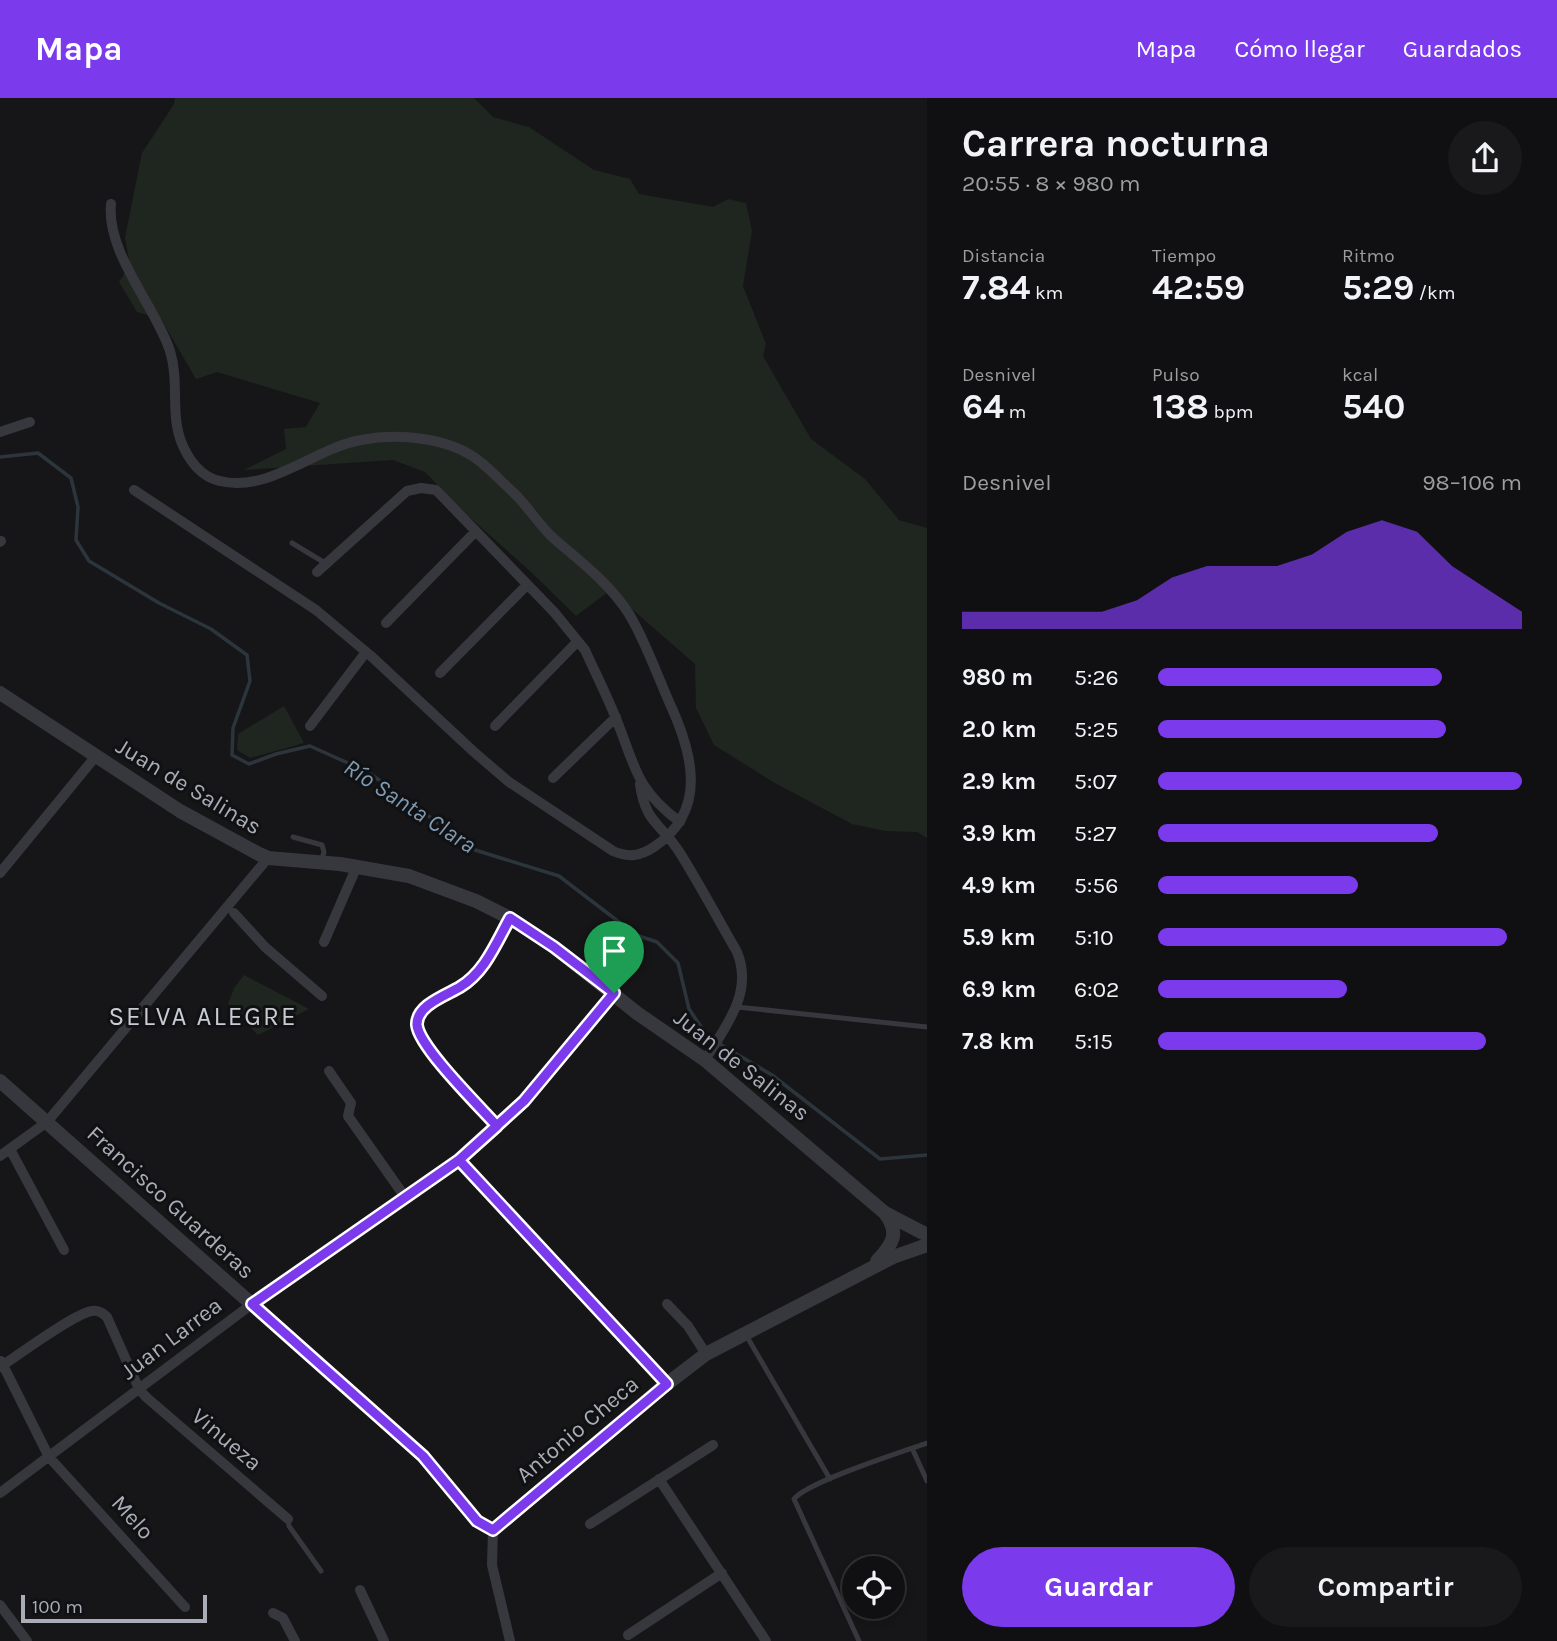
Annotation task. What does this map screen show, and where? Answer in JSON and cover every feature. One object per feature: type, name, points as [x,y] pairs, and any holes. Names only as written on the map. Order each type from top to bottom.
[{"type":"street","points":[[111,204],[109,217],[114,233],[169,351],[177,391],[175,423],[187,454],[197,468],[206,476],[220,481],[256,480],[347,443],[376,438],[421,439],[450,446],[477,459],[516,495],[549,534],[601,579],[629,614],[681,727],[688,751],[692,790],[686,813],[669,837],[643,855],[623,855],[614,851],[509,782],[316,610],[134,490]]},
{"type":"street","points":[[0,432],[30,422]]},
{"type":"street","points":[[321,568],[407,491],[421,488],[436,490],[578,641],[585,650],[616,717],[640,781],[643,803],[648,814],[669,837],[741,961],[744,978],[737,1007],[705,1060]]},
{"type":"street","points":[[386,623],[475,532]]},
{"type":"street","points":[[440,673],[527,585]]},
{"type":"street","points":[[495,726],[578,641]]},
{"type":"street","points":[[310,726],[366,652]]},
{"type":"street","name":"Juan de Salinas","points":[[0,693],[180,810],[268,858],[357,866],[409,876],[476,901],[510,918],[554,947],[637,1013],[705,1060],[885,1213],[927,1236]]},
{"type":"street","points":[[553,778],[616,717]]},
{"type":"street","points":[[0,873],[96,756]]},
{"type":"street","points":[[640,781],[648,793],[680,822]]},
{"type":"street","points":[[0,1156],[47,1122],[268,858]]},
{"type":"street","points":[[324,943],[357,866]]},
{"type":"street","points":[[233,913],[265,947],[322,996]]},
{"type":"street","points":[[497,1126],[447,1072],[424,1040],[417,1025],[420,1013],[461,987],[483,968],[510,918]]},
{"type":"street","name":"Juan Larrea","points":[[0,1493],[252,1304],[459,1160],[539,1085],[614,993]]},
{"type":"street","points":[[329,1071],[351,1103],[348,1115],[405,1197]]},
{"type":"street","name":"Francisco Guarderas","points":[[0,1081],[423,1456],[477,1521],[493,1530]]},
{"type":"street","points":[[10,1149],[64,1250]]},
{"type":"street","points":[[459,1160],[667,1384]]},
{"type":"street","points":[[866,1272],[889,1247],[893,1238],[894,1228],[885,1213]]},
{"type":"street","points":[[866,1272],[906,1251],[927,1245]]},
{"type":"street","name":"Antonio Checa","points":[[493,1530],[706,1354],[866,1272]]},
{"type":"street","points":[[667,1304],[688,1326],[706,1354]]},
{"type":"street","points":[[1,1364],[88,1311],[98,1311],[107,1317],[139,1389]]},
{"type":"street","name":"Melo","points":[[1,1364],[49,1457],[184,1606]]},
{"type":"street","name":"Vinueza","points":[[139,1389],[288,1519]]},
{"type":"street","points":[[590,1524],[713,1445]]},
{"type":"street","points":[[659,1479],[766,1641]]},
{"type":"street","points":[[493,1530],[492,1565],[510,1641]]},
{"type":"street","points":[[628,1635],[722,1573]]},
{"type":"street","points":[[360,1590],[384,1641]]},
{"type":"street","points":[[0,1605],[27,1641]]},
{"type":"street","points":[[272,1613],[283,1618],[295,1641]]},
{"type":"lane","points":[[292,542],[321,568]]},
{"type":"lane","points":[[293,837],[322,845],[324,852],[321,862]]},
{"type":"lane","points":[[737,1007],[927,1027]]},
{"type":"lane","points":[[744,1333],[830,1479]]},
{"type":"lane","points":[[859,1641],[794,1499],[800,1491],[927,1443]]},
{"type":"lane","points":[[912,1448],[927,1481]]},
{"type":"lane","points":[[288,1519],[289,1527],[321,1572]]},
{"type":"shaded area","points":[[175,98],[474,98],[493,117],[529,127],[594,170],[630,179],[639,194],[713,207],[728,199],[746,203],[752,231],[743,286],[766,344],[763,356],[811,439],[865,479],[899,520],[927,528],[927,838],[917,832],[886,831],[852,824],[773,782],[714,745],[696,708],[695,664],[617,596],[608,592],[576,616],[467,515],[425,472],[393,460],[244,470],[286,449],[284,429],[306,427],[320,403],[217,372],[196,379],[161,319],[137,312],[119,282],[130,265],[125,238],[142,153],[174,104]]},
{"type":"shaded area","points":[[284,706],[304,743],[250,758],[237,750],[238,734]]},
{"type":"shaded area","points":[[244,975],[309,1009],[258,1035],[228,1004],[234,988]]},
{"type":"waterway","name":"Río Santa Clara","points":[[0,457],[38,453],[71,478],[78,507],[76,540],[89,561],[159,603],[211,629],[247,655],[250,681],[233,728],[232,755],[249,764],[310,746],[368,772],[475,850],[559,876],[636,935],[657,942],[678,963],[689,1009],[708,1037],[772,1075],[880,1159],[927,1155]]},
{"type":"district","name":"SELVA ALEGRE","points":[[203,1016]]},
{"type":"route","points":[[614,993],[539,1085],[524,1101],[459,1160],[667,1384],[493,1530],[477,1521],[423,1456],[252,1304],[459,1160],[497,1126],[466,1090],[447,1072],[424,1040],[417,1025],[420,1013],[435,1001],[461,987],[483,968],[510,918],[554,947],[614,993]]}]
